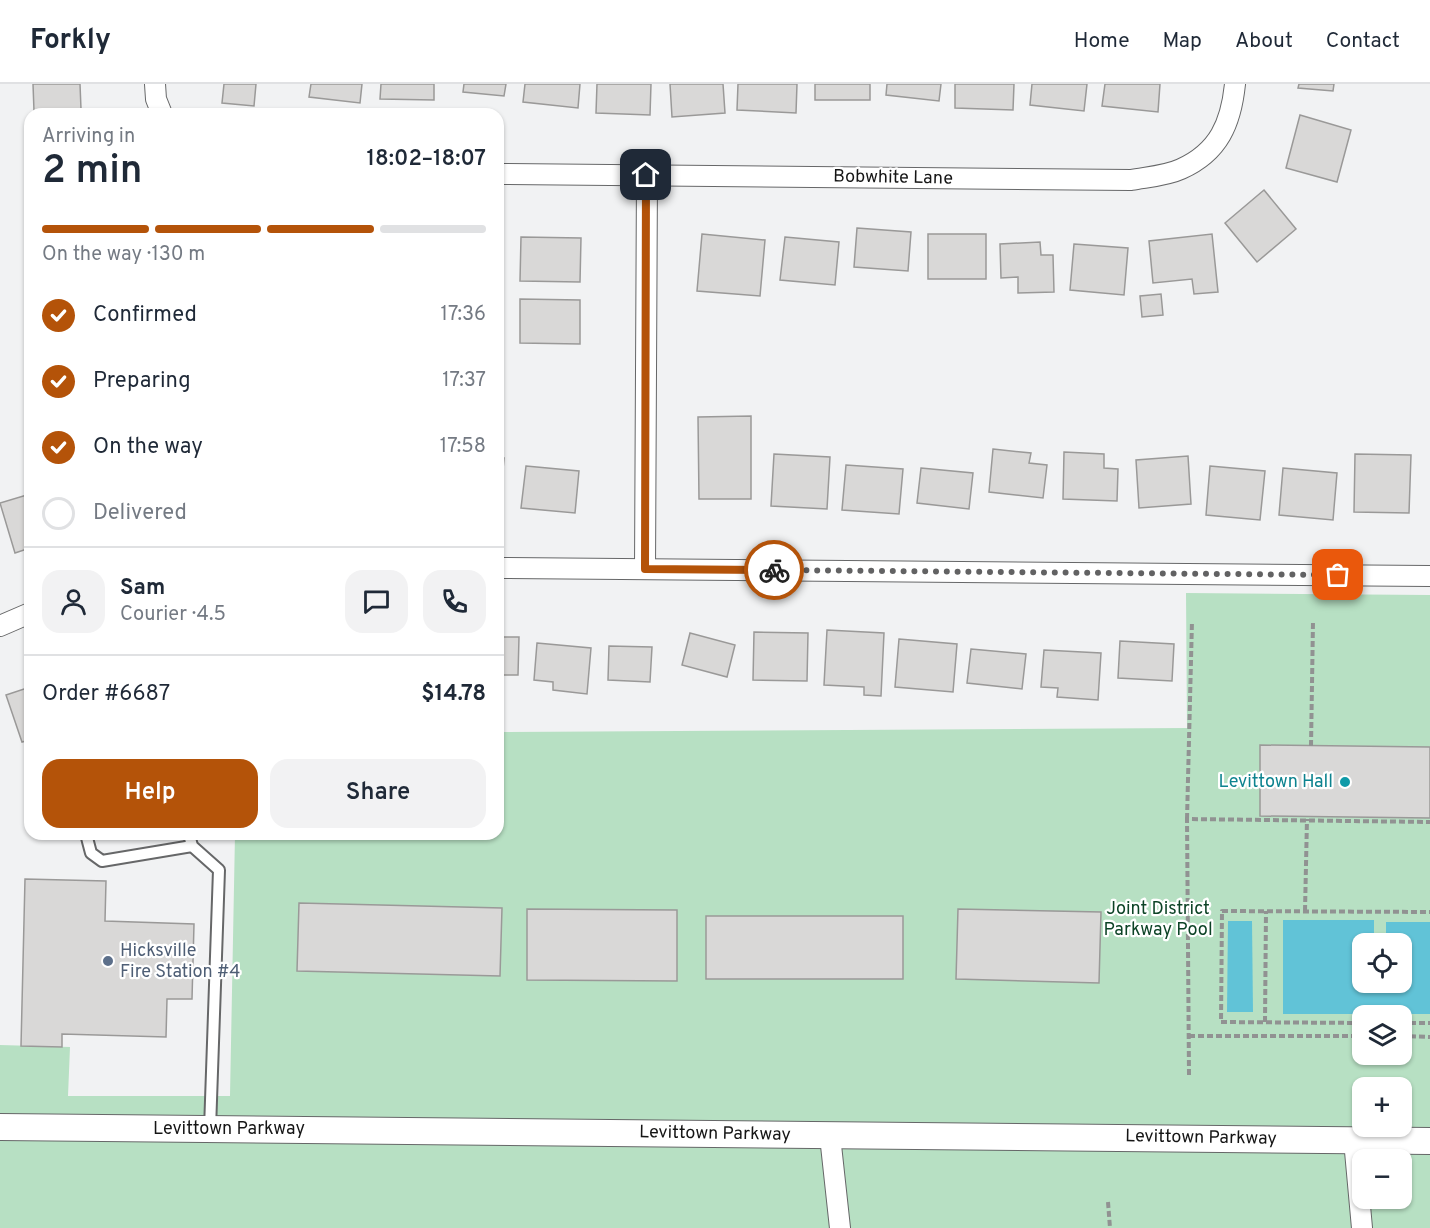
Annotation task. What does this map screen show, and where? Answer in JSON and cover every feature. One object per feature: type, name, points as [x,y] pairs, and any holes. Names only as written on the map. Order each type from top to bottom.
[{"type":"street","points":[[155,84],[156,99],[160,108]]},
{"type":"street","name":"Bobwhite Lane","points":[[504,174],[1131,180],[1179,170],[1215,143],[1227,125],[1235,84]]},
{"type":"street","points":[[645,569],[646,175]]},
{"type":"street","points":[[504,568],[1430,576]]},
{"type":"street","points":[[0,626],[24,616]]},
{"type":"street","name":"Levittown Parkway","points":[[0,1127],[1430,1141]]},
{"type":"street","points":[[830,1136],[840,1228]]},
{"type":"street","points":[[1354,1140],[1362,1228]]},
{"type":"lane","points":[[88,840],[91,853],[102,861],[192,846]]},
{"type":"lane","points":[[190,840],[192,846],[219,870],[210,1129]]},
{"type":"path","points":[[1189,1075],[1187,819],[1192,621]]},
{"type":"path","points":[[1311,746],[1313,622]]},
{"type":"path","points":[[1187,819],[1430,822]]},
{"type":"path","points":[[1305,911],[1307,819]]},
{"type":"path","points":[[1352,1023],[1221,1022],[1222,911],[1430,912]]},
{"type":"path","points":[[1265,1022],[1266,911]]},
{"type":"path","points":[[1412,1023],[1430,1023]]},
{"type":"path","points":[[1189,1036],[1352,1036]]},
{"type":"path","points":[[1412,1036],[1430,1036]]},
{"type":"path","points":[[1108,1202],[1110,1228]]},
{"type":"green space","name":"Joint District Parkway Pool","points":[[1186,593],[1430,595],[1430,1228],[0,1228],[0,1045],[70,1047],[68,1096],[230,1096],[235,840],[504,840],[504,732],[1187,728]]},
{"type":"water","points":[[1283,920],[1374,920],[1374,933],[1352,933],[1352,993],[1412,993],[1412,933],[1386,933],[1386,922],[1430,922],[1430,1014],[1412,1014],[1412,1005],[1352,1005],[1352,1014],[1283,1014]]},
{"type":"water","points":[[1228,921],[1252,921],[1253,1012],[1227,1012]]},
{"type":"building","points":[[33,84],[80,84],[81,108],[34,108]]},
{"type":"building","points":[[224,84],[256,84],[254,106],[222,103]]},
{"type":"building","points":[[311,84],[362,84],[360,103],[309,97]]},
{"type":"building","points":[[381,84],[434,84],[434,100],[380,99]]},
{"type":"building","points":[[464,84],[506,84],[504,96],[463,92]]},
{"type":"building","points":[[525,84],[580,84],[578,108],[523,102]]},
{"type":"building","points":[[597,84],[651,84],[650,115],[596,113]]},
{"type":"building","points":[[670,84],[723,84],[725,113],[672,117]]},
{"type":"building","points":[[738,84],[797,84],[796,113],[737,110]]},
{"type":"building","points":[[815,84],[870,84],[870,100],[815,100]]},
{"type":"building","points":[[887,84],[941,84],[939,101],[886,95]]},
{"type":"building","points":[[955,84],[1014,84],[1013,110],[955,108]]},
{"type":"building","points":[[1032,84],[1087,84],[1084,111],[1030,105]]},
{"type":"building","points":[[1105,84],[1160,84],[1158,112],[1102,106]]},
{"type":"building","points":[[1299,84],[1334,84],[1333,91],[1298,88]]},
{"type":"building","points":[[1300,115],[1351,130],[1337,182],[1286,168]]},
{"type":"building","points":[[1264,190],[1296,229],[1257,262],[1225,223]]},
{"type":"building","points":[[857,228],[911,232],[908,271],[854,267]]},
{"type":"building","points":[[702,234],[765,240],[760,296],[697,291]]},
{"type":"building","points":[[928,234],[986,234],[986,279],[928,279]]},
{"type":"building","points":[[1212,234],[1218,292],[1194,294],[1192,279],[1153,283],[1149,241]]},
{"type":"building","points":[[521,237],[581,238],[580,282],[520,281]]},
{"type":"building","points":[[785,237],[839,242],[835,285],[780,280]]},
{"type":"building","points":[[1040,242],[1041,255],[1053,255],[1054,292],[1018,293],[1018,277],[1001,278],[1000,244]]},
{"type":"building","points":[[1074,244],[1128,248],[1124,295],[1070,290]]},
{"type":"building","points":[[1161,294],[1163,315],[1142,317],[1140,296]]},
{"type":"building","points":[[520,299],[580,300],[580,344],[520,343]]},
{"type":"building","points":[[751,416],[751,499],[699,499],[698,417]]},
{"type":"building","points":[[993,449],[1031,453],[1029,463],[1047,465],[1043,498],[989,492]]},
{"type":"building","points":[[1064,452],[1104,454],[1104,468],[1118,469],[1117,501],[1063,499]]},
{"type":"building","points":[[774,454],[830,457],[827,509],[771,506]]},
{"type":"building","points":[[1355,454],[1411,455],[1409,513],[1354,512]]},
{"type":"building","points":[[1188,456],[1191,504],[1139,508],[1136,460]]},
{"type":"building","points":[[846,465],[903,469],[899,514],[842,510]]},
{"type":"building","points":[[526,466],[579,471],[575,513],[521,508]]},
{"type":"building","points":[[1210,466],[1265,471],[1260,520],[1206,515]]},
{"type":"building","points":[[921,468],[973,473],[969,509],[917,503]]},
{"type":"building","points":[[1283,468],[1337,473],[1333,520],[1279,515]]},
{"type":"building","points":[[24,496],[24,550],[15,553],[0,503]]},
{"type":"building","points":[[827,630],[884,633],[881,696],[864,695],[864,687],[824,685]]},
{"type":"building","points":[[754,632],[808,633],[807,681],[753,680]]},
{"type":"building","points":[[690,633],[735,645],[727,677],[682,665]]},
{"type":"building","points":[[504,637],[519,637],[518,675],[504,675]]},
{"type":"building","points":[[899,639],[957,644],[953,692],[895,687]]},
{"type":"building","points":[[1120,641],[1174,644],[1172,681],[1118,678]]},
{"type":"building","points":[[537,643],[591,648],[587,694],[553,690],[553,682],[534,680]]},
{"type":"building","points":[[609,646],[652,647],[650,682],[608,680]]},
{"type":"building","points":[[971,649],[1026,654],[1022,689],[967,683]]},
{"type":"building","points":[[1044,650],[1101,653],[1098,700],[1057,697],[1058,688],[1041,687]]},
{"type":"building","points":[[24,689],[24,742],[22,742],[6,695]]},
{"type":"building","name":"Levittown Hall","points":[[1260,745],[1430,747],[1430,818],[1260,816]]},
{"type":"building","name":"Hicksville Fire Station #4","points":[[25,879],[106,881],[105,921],[194,924],[192,999],[167,999],[166,1037],[62,1034],[62,1047],[21,1046]]},
{"type":"building","points":[[299,903],[502,908],[500,976],[297,971]]},
{"type":"building","points":[[527,909],[677,910],[677,981],[527,980]]},
{"type":"building","points":[[958,909],[1101,912],[1099,983],[956,979]]},
{"type":"building","points":[[706,916],[903,916],[903,979],[706,979]]},
{"type":"way so far","points":[[774,570],[1338,575]]},
{"type":"place","name":"Levittown Hall","points":[[1345,782]]},
{"type":"place","name":"Hicksville Fire Station #4","points":[[108,961]]},
{"type":"route","points":[[646,175],[645,569],[774,570]]}]
